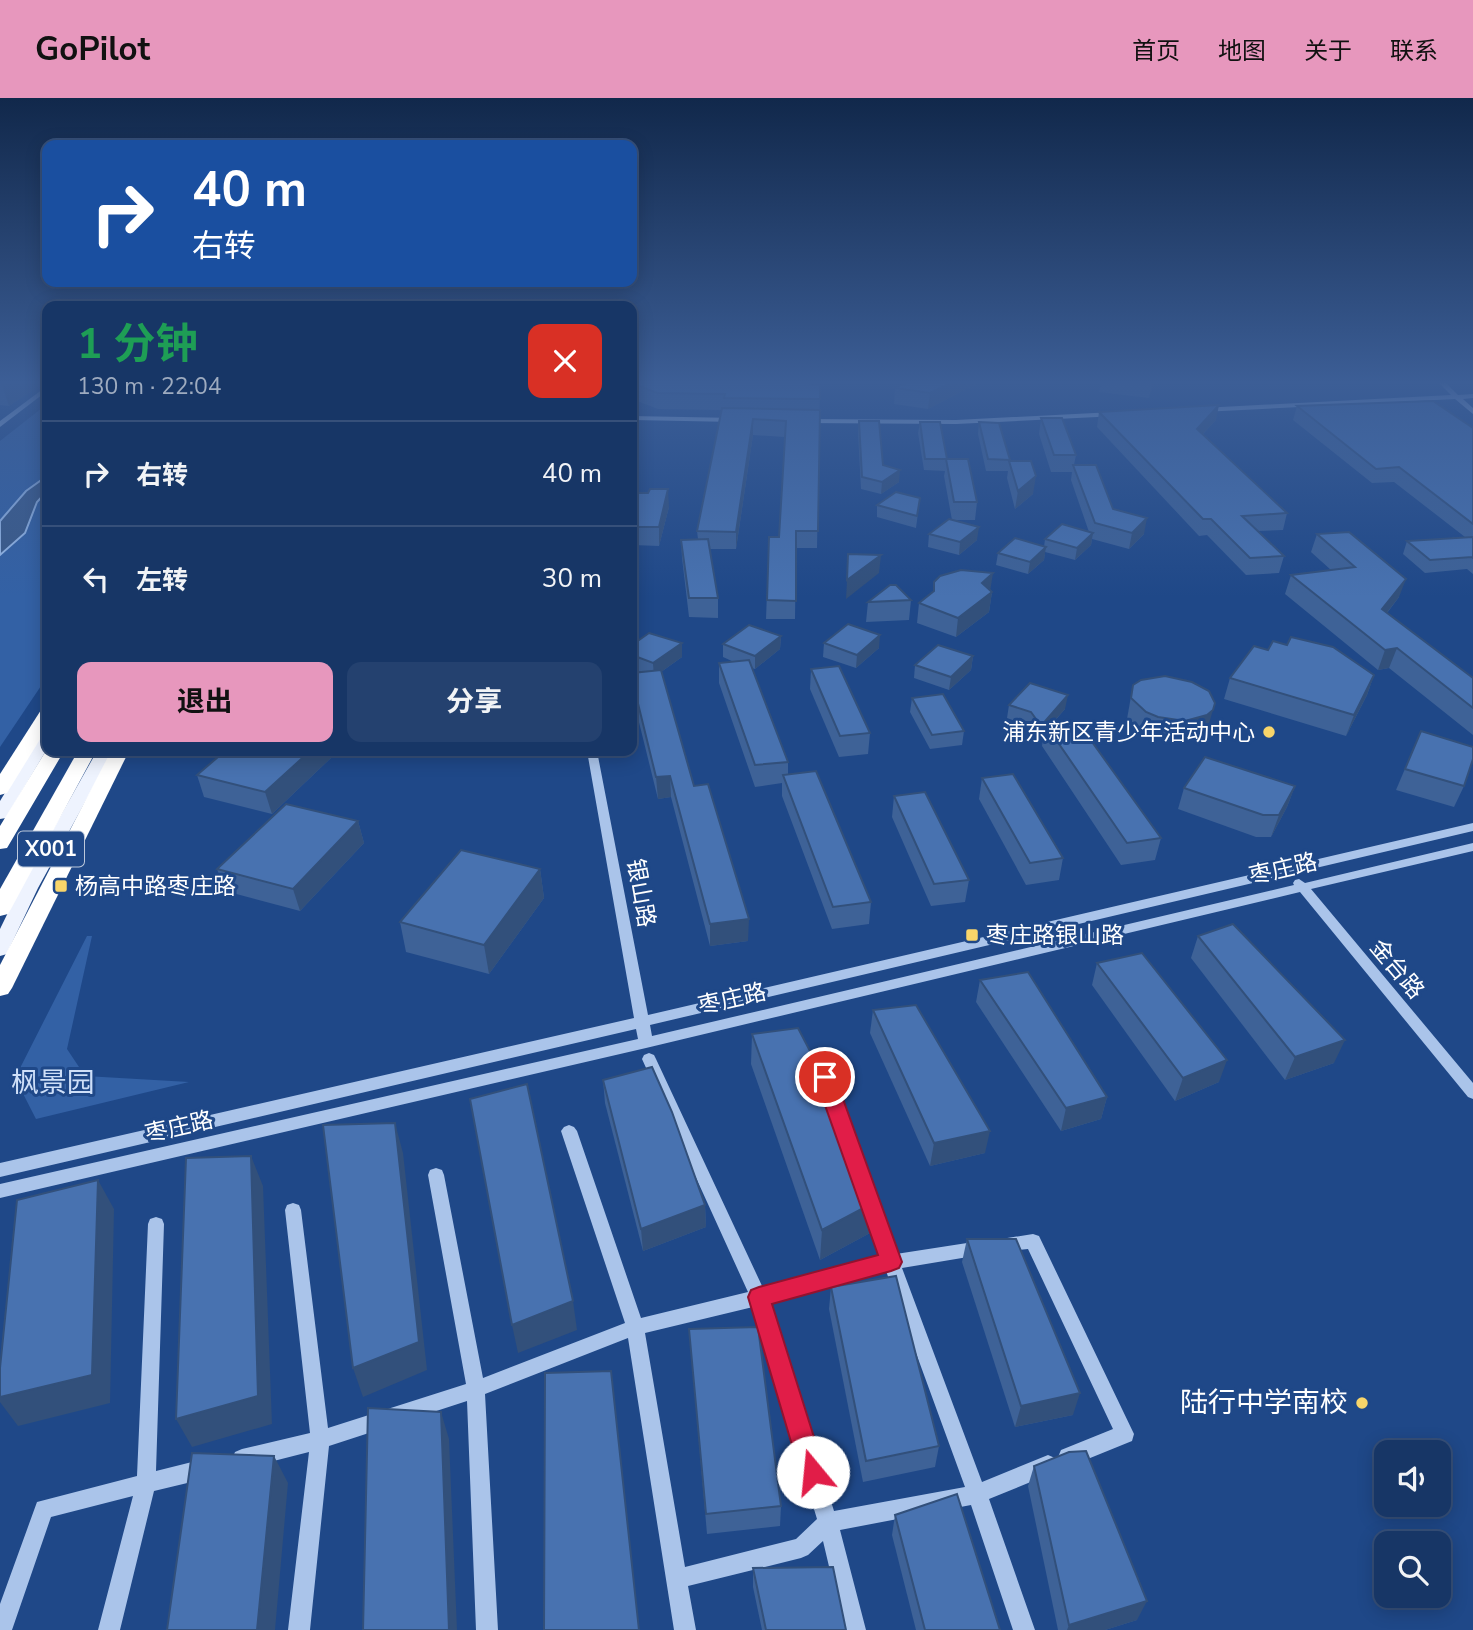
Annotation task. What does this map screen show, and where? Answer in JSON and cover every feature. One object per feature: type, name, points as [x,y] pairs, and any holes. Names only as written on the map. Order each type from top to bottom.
[{"type":"highway","points":[[0,789],[42,735]]},
{"type":"highway","name":"X001","points":[[0,844],[52,756]]},
{"type":"highway","name":"X001","points":[[0,909],[84,756]]},
{"type":"highway","points":[[0,988],[117,756]]},
{"type":"main road","name":"X001","points":[[0,814],[42,735]]},
{"type":"main road","name":"X001","points":[[0,948],[29,888],[101,756]]},
{"type":"street","name":"银山路","points":[[593,756],[648,1051],[759,1297],[828,1522],[855,1630]]},
{"type":"street","name":"枣庄路","points":[[0,1170],[1473,827]]},
{"type":"street","name":"枣庄路","points":[[0,1191],[648,1051],[1302,887],[1473,847]]},
{"type":"street","name":"金台路","points":[[1288,871],[1473,1093]]},
{"type":"street","points":[[825,1077],[839,1117]]},
{"type":"street","points":[[569,1131],[635,1327],[685,1630]]},
{"type":"street","points":[[436,1175],[476,1389],[487,1630]]},
{"type":"street","points":[[863,1182],[1024,1630]]},
{"type":"street","points":[[293,1210],[320,1440],[299,1630]]},
{"type":"street","points":[[109,1630],[146,1483],[156,1224]]},
{"type":"street","points":[[1,1630],[44,1509],[320,1440],[476,1389],[635,1327],[891,1262],[1033,1241],[1125,1434],[977,1494],[828,1522],[801,1548],[676,1579]]},
{"type":"green space","points":[[0,454],[42,454],[42,684],[0,747]]},
{"type":"green space","name":"枫景园","points":[[87,936],[92,936],[67,1049],[85,1076],[189,1082],[36,1119],[15,1078]]},
{"type":"shaded area","points":[[42,480],[42,496],[37,502],[25,533],[0,555],[0,521],[26,491]]},
{"type":"building","points":[[713,454],[748,454],[736,532],[697,531]]},
{"type":"building","points":[[784,454],[819,454],[818,531],[796,531],[796,601],[767,600],[769,537],[779,537]]},
{"type":"building","points":[[861,454],[882,454],[883,465],[900,470],[882,482],[862,477]]},
{"type":"building","points":[[924,454],[946,454],[947,459],[925,459]]},
{"type":"building","points":[[987,454],[1008,454],[1010,460],[988,459]]},
{"type":"building","points":[[1140,454],[1224,454],[1287,513],[1242,516],[1284,556],[1250,558],[1211,519],[1203,519]]},
{"type":"building","points":[[1358,454],[1473,454],[1473,524],[1399,467],[1376,469]]},
{"type":"building","points":[[946,459],[968,459],[977,502],[954,502]]},
{"type":"building","points":[[1009,461],[1031,461],[1036,476],[1018,491]]},
{"type":"building","points":[[1073,465],[1096,465],[1113,509],[1147,518],[1132,533],[1095,523]]},
{"type":"building","points":[[650,489],[668,489],[659,527],[637,527],[637,493],[648,493]]},
{"type":"building","points":[[896,492],[920,498],[917,516],[877,505]]},
{"type":"building","points":[[949,519],[979,527],[960,542],[929,534]]},
{"type":"building","points":[[1062,524],[1093,533],[1077,548],[1045,539]]},
{"type":"building","points":[[1349,532],[1406,579],[1382,609],[1473,678],[1473,708],[1397,648],[1385,650],[1291,575],[1355,567],[1317,534]]},
{"type":"building","points":[[1473,537],[1473,558],[1430,560],[1407,541]]},
{"type":"building","points":[[1015,538],[1046,547],[1030,562],[998,553]]},
{"type":"building","points":[[708,539],[718,598],[689,598],[681,540]]},
{"type":"building","points":[[848,554],[881,555],[847,580]]},
{"type":"building","points":[[961,570],[993,573],[982,583],[992,592],[958,618],[919,603],[934,591],[934,582],[940,576]]},
{"type":"building","points":[[890,585],[896,585],[911,600],[868,602]]},
{"type":"building","points":[[848,624],[880,635],[857,655],[824,643]]},
{"type":"building","points":[[749,625],[781,636],[755,656],[723,644]]},
{"type":"building","points":[[649,633],[682,643],[653,663],[637,657],[637,641]]},
{"type":"building","points":[[1291,637],[1333,647],[1374,675],[1354,715],[1230,678],[1254,646],[1268,650],[1273,641],[1287,645]]},
{"type":"building","points":[[938,645],[973,656],[951,677],[915,665]]},
{"type":"building","points":[[749,660],[788,762],[755,765],[719,663]]},
{"type":"building","points":[[839,666],[870,733],[840,736],[811,669]]},
{"type":"building","points":[[661,670],[694,786],[708,784],[749,919],[710,924],[670,776],[656,777],[637,699],[637,672]]},
{"type":"building","points":[[1165,676],[1192,682],[1209,691],[1215,703],[1213,710],[1207,715],[1185,721],[1158,717],[1146,712],[1131,698],[1133,685],[1141,680]]},
{"type":"building","points":[[1030,683],[1068,695],[1041,726],[1031,712],[1009,705]]},
{"type":"building","points":[[943,694],[964,731],[932,735],[912,698]]},
{"type":"building","points":[[1077,721],[1161,838],[1127,843],[1046,725]]},
{"type":"building","points":[[1421,731],[1473,747],[1473,759],[1464,786],[1405,769]]},
{"type":"building","points":[[219,756],[305,756],[265,792],[197,775]]},
{"type":"building","points":[[1205,757],[1295,786],[1279,815],[1263,815],[1184,788]]},
{"type":"building","points":[[816,771],[871,902],[833,907],[783,775]]},
{"type":"building","points":[[1013,774],[1063,858],[1030,863],[982,778]]},
{"type":"building","points":[[925,792],[969,880],[934,884],[894,796]]},
{"type":"building","points":[[286,804],[358,821],[293,889],[217,869]]},
{"type":"building","points":[[461,850],[540,869],[484,945],[400,922]]},
{"type":"building","points":[[1233,924],[1345,1040],[1295,1057],[1198,936]]},
{"type":"building","points":[[1142,953],[1227,1060],[1183,1078],[1097,963]]},
{"type":"building","points":[[1028,972],[1107,1097],[1066,1108],[980,980]]},
{"type":"building","points":[[916,1005],[990,1131],[934,1143],[873,1010]]},
{"type":"building","points":[[798,1028],[836,1101],[873,1203],[822,1230],[752,1034]]},
{"type":"building","points":[[652,1067],[672,1112],[705,1205],[641,1229],[603,1080]]},
{"type":"building","points":[[527,1084],[573,1301],[512,1325],[470,1099]]},
{"type":"building","points":[[395,1123],[419,1342],[353,1368],[323,1125]]},
{"type":"building","points":[[251,1156],[258,1396],[176,1419],[186,1158]]},
{"type":"building","points":[[98,1180],[92,1375],[0,1397],[0,1368],[17,1200]]},
{"type":"building","points":[[967,1239],[1016,1239],[1080,1393],[1021,1406]]},
{"type":"building","points":[[896,1276],[939,1446],[866,1461],[831,1287]]},
{"type":"building","points":[[758,1327],[781,1506],[706,1514],[689,1329]]},
{"type":"building","points":[[611,1371],[639,1630],[544,1630],[545,1373]]},
{"type":"building","points":[[368,1408],[441,1412],[449,1630],[363,1630]]},
{"type":"building","points":[[1086,1451],[1147,1601],[1069,1625],[1034,1466],[1069,1452]]},
{"type":"building","points":[[192,1453],[274,1456],[257,1630],[167,1630]]},
{"type":"building","points":[[957,1494],[1000,1630],[925,1630],[895,1515]]},
{"type":"building","points":[[833,1567],[846,1630],[766,1630],[753,1568]]},
{"type":"place","name":"浦东新区青少年活动中心","points":[[1269,732]]},
{"type":"place","name":"杨高中路枣庄路","points":[[61,886]]},
{"type":"place","name":"枣庄路银山路","points":[[972,935]]},
{"type":"place","name":"陆行中学南校","points":[[1362,1403]]},
{"type":"route","points":[[813,1472],[759,1297],[891,1262],[825,1077]]}]
